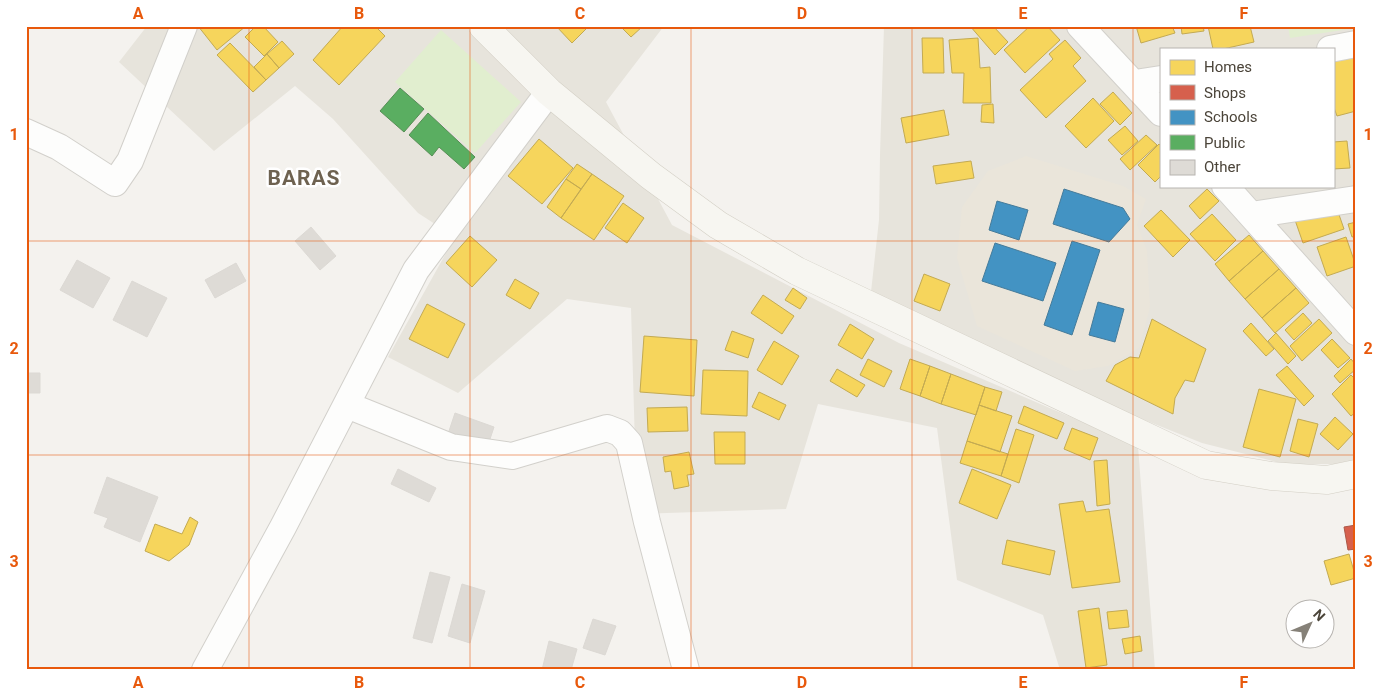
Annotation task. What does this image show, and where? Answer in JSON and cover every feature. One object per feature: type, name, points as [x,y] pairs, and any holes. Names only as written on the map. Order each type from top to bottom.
[{"type":"main road","points":[[484,26],[549,92],[651,176],[718,225],[797,271],[1206,465],[1271,476],[1327,480],[1356,474]]},
{"type":"street","points":[[26,132],[59,146],[115,183],[130,161],[184,26]]},
{"type":"street","points":[[1080,26],[1160,112]]},
{"type":"street","points":[[1334,48],[1356,44]]},
{"type":"street","points":[[1135,83],[1160,79]]},
{"type":"street","points":[[205,670],[283,527],[416,270],[549,92]]},
{"type":"street","points":[[1227,188],[1356,332]]},
{"type":"street","points":[[1250,215],[1356,199]]},
{"type":"street","points":[[346,405],[451,447],[512,456],[607,428],[620,433],[629,443],[647,522],[686,670]]},
{"type":"shaded area","points":[[147,26],[664,26],[606,102],[672,225],[899,343],[1138,446],[1155,670],[1060,670],[1043,615],[957,580],[937,428],[818,404],[786,509],[637,514],[631,308],[567,299],[458,393],[388,357],[455,237],[418,213],[333,119],[295,86],[214,151],[119,62]]},
{"type":"shaded area","points":[[884,26],[1356,26],[1356,461],[1341,464],[1285,464],[1202,443],[1042,379],[870,301],[879,220]]},
{"type":"shaded area","points":[[1026,156],[1123,186],[1146,199],[1137,224],[1147,251],[1150,307],[1139,348],[1108,366],[1075,371],[977,326],[957,258],[962,207],[988,171]]},
{"type":"green space","points":[[1288,26],[1356,26],[1356,28],[1290,38]]},
{"type":"green space","points":[[441,30],[521,102],[475,153],[395,82]]},
{"type":"building: Homes","points":[[198,26],[246,26],[217,50]]},
{"type":"building: Homes","points":[[256,26],[263,26],[278,42],[264,56],[245,37]]},
{"type":"building: Homes","points":[[343,26],[375,26],[385,36],[339,85],[313,60]]},
{"type":"building: Homes","points":[[556,26],[589,26],[572,43]]},
{"type":"building: Homes","points":[[620,26],[643,26],[631,37]]},
{"type":"building: Homes","points":[[970,26],[993,26],[1008,42],[995,55]]},
{"type":"building: Homes","points":[[1030,26],[1047,26],[1060,40],[1025,73],[1004,50]]},
{"type":"building: Homes","points":[[1136,26],[1172,26],[1175,33],[1141,43]]},
{"type":"building: Homes","points":[[1181,26],[1203,26],[1204,31],[1182,34]]},
{"type":"building: Homes","points":[[1208,26],[1250,26],[1254,42],[1227,48],[1213,48]]},
{"type":"building: Homes","points":[[922,38],[943,38],[944,73],[923,73]]},
{"type":"building: Homes","points":[[978,38],[980,68],[990,67],[991,103],[963,103],[964,73],[952,73],[949,40]]},
{"type":"building: Homes","points":[[1065,40],[1081,58],[1073,66],[1086,81],[1046,118],[1020,90],[1053,59],[1049,54]]},
{"type":"building: Homes","points":[[282,41],[294,54],[279,68],[267,54]]},
{"type":"building: Homes","points":[[230,43],[266,80],[253,92],[217,55]]},
{"type":"building: Homes","points":[[267,54],[279,68],[266,80],[254,67]]},
{"type":"building: Homes","points":[[1356,54],[1356,111],[1337,116],[1334,108],[1334,59]]},
{"type":"building: Homes","points":[[1113,92],[1132,113],[1120,125],[1100,104]]},
{"type":"building: Homes","points":[[1093,98],[1114,121],[1086,148],[1065,126]]},
{"type":"building: Homes","points":[[993,104],[994,123],[981,122],[982,105]]},
{"type":"building: Homes","points":[[944,110],[949,135],[906,143],[901,118]]},
{"type":"building: Homes","points":[[1125,126],[1138,141],[1122,155],[1108,140]]},
{"type":"building: Homes","points":[[1146,135],[1157,145],[1130,170],[1120,159]]},
{"type":"building: Homes","points":[[539,139],[573,168],[542,204],[508,176]]},
{"type":"building: Homes","points":[[1347,141],[1350,168],[1334,169],[1334,142]]},
{"type":"building: Homes","points":[[1160,145],[1160,177],[1155,182],[1138,165]]},
{"type":"building: Homes","points":[[971,161],[974,178],[936,184],[933,166]]},
{"type":"building: Homes","points":[[577,164],[592,174],[581,189],[566,179]]},
{"type":"building: Homes","points":[[592,174],[624,196],[594,240],[561,218]]},
{"type":"building: Homes","points":[[566,179],[581,189],[561,218],[547,207]]},
{"type":"building: Homes","points":[[1207,189],[1219,201],[1200,219],[1189,206]]},
{"type":"building: Homes","points":[[623,203],[644,218],[627,243],[605,228]]},
{"type":"building: Homes","points":[[1336,206],[1344,229],[1303,243],[1295,220]]},
{"type":"building: Homes","points":[[1161,210],[1190,240],[1173,257],[1144,226]]},
{"type":"building: Homes","points":[[1212,214],[1236,240],[1215,261],[1190,234]]},
{"type":"building: Homes","points":[[1356,222],[1356,236],[1352,237],[1348,224]]},
{"type":"building: Homes","points":[[1249,235],[1263,251],[1229,281],[1215,264]]},
{"type":"building: Homes","points":[[470,236],[497,260],[472,287],[446,263]]},
{"type":"building: Homes","points":[[1346,237],[1356,266],[1327,276],[1317,247]]},
{"type":"building: Homes","points":[[1263,251],[1279,269],[1245,299],[1229,281]]},
{"type":"building: Homes","points":[[1279,269],[1296,288],[1262,318],[1245,299]]},
{"type":"building: Homes","points":[[924,274],[950,284],[940,311],[914,301]]},
{"type":"building: Homes","points":[[515,279],[539,293],[530,309],[506,295]]},
{"type":"building: Homes","points":[[793,288],[807,298],[800,309],[785,300]]},
{"type":"building: Homes","points":[[1296,288],[1309,303],[1275,333],[1262,318]]},
{"type":"building: Homes","points":[[763,295],[794,316],[782,334],[751,313]]},
{"type":"building: Homes","points":[[427,304],[465,324],[448,358],[409,339]]},
{"type":"building: Homes","points":[[1303,313],[1312,323],[1294,340],[1285,330]]},
{"type":"building: Homes","points":[[1152,319],[1206,349],[1194,382],[1185,380],[1175,398],[1173,414],[1106,381],[1115,365],[1130,357],[1139,358]]},
{"type":"building: Homes","points":[[1319,319],[1332,333],[1302,361],[1290,346]]},
{"type":"building: Homes","points":[[1251,323],[1274,349],[1266,356],[1243,331]]},
{"type":"building: Homes","points":[[850,324],[874,339],[862,359],[838,345]]},
{"type":"building: Homes","points":[[732,331],[754,339],[748,358],[725,350]]},
{"type":"building: Homes","points":[[1276,333],[1296,356],[1288,364],[1268,341]]},
{"type":"building: Homes","points":[[644,336],[697,340],[694,396],[640,392]]},
{"type":"building: Homes","points":[[1332,339],[1350,358],[1338,368],[1321,350]]},
{"type":"building: Homes","points":[[774,341],[799,356],[782,385],[757,370]]},
{"type":"building: Homes","points":[[868,359],[892,371],[884,387],[860,375]]},
{"type":"building: Homes","points":[[910,359],[930,366],[920,396],[900,389]]},
{"type":"building: Homes","points":[[1351,359],[1356,365],[1356,369],[1340,383],[1334,376]]},
{"type":"building: Homes","points":[[930,366],[951,374],[941,404],[920,396]]},
{"type":"building: Homes","points":[[1287,366],[1314,396],[1304,406],[1276,375]]},
{"type":"building: Homes","points":[[837,369],[865,385],[857,397],[830,381]]},
{"type":"building: Homes","points":[[703,370],[748,371],[747,416],[701,414]]},
{"type":"building: Homes","points":[[951,374],[985,387],[976,415],[941,404]]},
{"type":"building: Homes","points":[[1351,375],[1356,380],[1356,412],[1351,416],[1332,394]]},
{"type":"building: Homes","points":[[985,387],[1002,392],[996,411],[979,405]]},
{"type":"building: Homes","points":[[1259,389],[1296,399],[1280,457],[1243,447]]},
{"type":"building: Homes","points":[[759,392],[786,405],[779,420],[752,407]]},
{"type":"building: Homes","points":[[979,405],[1012,416],[1000,452],[967,441]]},
{"type":"building: Homes","points":[[1024,406],[1064,423],[1057,439],[1018,423]]},
{"type":"building: Homes","points":[[687,407],[688,431],[648,432],[647,408]]},
{"type":"building: Homes","points":[[1335,417],[1353,434],[1338,450],[1320,434]]},
{"type":"building: Homes","points":[[1298,419],[1318,424],[1309,457],[1290,451]]},
{"type":"building: Homes","points":[[1072,428],[1098,438],[1090,460],[1064,449]]},
{"type":"building: Homes","points":[[1016,429],[1034,435],[1019,483],[1001,476]]},
{"type":"building: Homes","points":[[714,432],[745,432],[745,464],[715,464]]},
{"type":"building: Homes","points":[[967,441],[1008,454],[1001,476],[960,463]]},
{"type":"building: Homes","points":[[689,452],[694,474],[687,475],[689,486],[674,489],[671,471],[665,472],[663,457]]},
{"type":"building: Homes","points":[[1107,460],[1110,504],[1097,506],[1094,461]]},
{"type":"building: Homes","points":[[972,469],[1011,485],[997,519],[959,503]]},
{"type":"building: Homes","points":[[1083,501],[1086,512],[1109,509],[1120,582],[1072,588],[1059,504]]},
{"type":"building: Homes","points":[[190,517],[198,522],[189,545],[169,561],[145,551],[155,524],[182,534]]},
{"type":"building: Homes","points":[[1007,540],[1055,551],[1050,575],[1002,564]]},
{"type":"building: Homes","points":[[1349,554],[1356,578],[1331,585],[1324,561]]},
{"type":"building: Homes","points":[[1099,608],[1107,665],[1086,668],[1078,611]]},
{"type":"building: Homes","points":[[1127,610],[1129,627],[1109,629],[1107,612]]},
{"type":"building: Homes","points":[[1140,636],[1142,651],[1125,654],[1122,639]]},
{"type":"building: Shops","points":[[1356,525],[1356,549],[1348,550],[1344,527]]},
{"type":"building: Schools","points":[[1064,189],[1123,208],[1130,219],[1109,242],[1053,224]]},
{"type":"building: Schools","points":[[997,201],[1028,210],[1019,240],[989,230]]},
{"type":"building: Schools","points":[[1072,241],[1100,250],[1072,335],[1044,325]]},
{"type":"building: Schools","points":[[995,243],[1056,263],[1043,301],[982,281]]},
{"type":"building: Schools","points":[[1098,302],[1124,309],[1115,342],[1089,335]]},
{"type":"building: Public","points":[[400,88],[424,109],[404,132],[380,111]]},
{"type":"building: Public","points":[[428,113],[475,157],[464,169],[439,147],[432,156],[409,135]]},
{"type":"building: Other","points":[[311,227],[336,256],[320,270],[295,241]]},
{"type":"building: Other","points":[[77,260],[110,278],[93,308],[60,290]]},
{"type":"building: Other","points":[[236,263],[246,281],[215,298],[205,280]]},
{"type":"building: Other","points":[[132,281],[167,298],[147,337],[113,320]]},
{"type":"building: Other","points":[[26,373],[40,373],[40,393],[26,393]]},
{"type":"building: Other","points":[[455,413],[494,427],[487,448],[448,434]]},
{"type":"building: Other","points":[[398,469],[436,488],[429,502],[391,484]]},
{"type":"building: Other","points":[[107,477],[158,497],[140,542],[104,527],[108,518],[94,513]]},
{"type":"building: Other","points":[[430,572],[450,577],[432,643],[413,638]]},
{"type":"building: Other","points":[[462,584],[485,591],[470,643],[448,636]]},
{"type":"building: Other","points":[[593,619],[616,626],[605,655],[583,648]]},
{"type":"building: Other","points":[[549,641],[577,649],[571,670],[542,670]]},
{"type":"district","name":"BARAS","points":[[304,178]]}]
